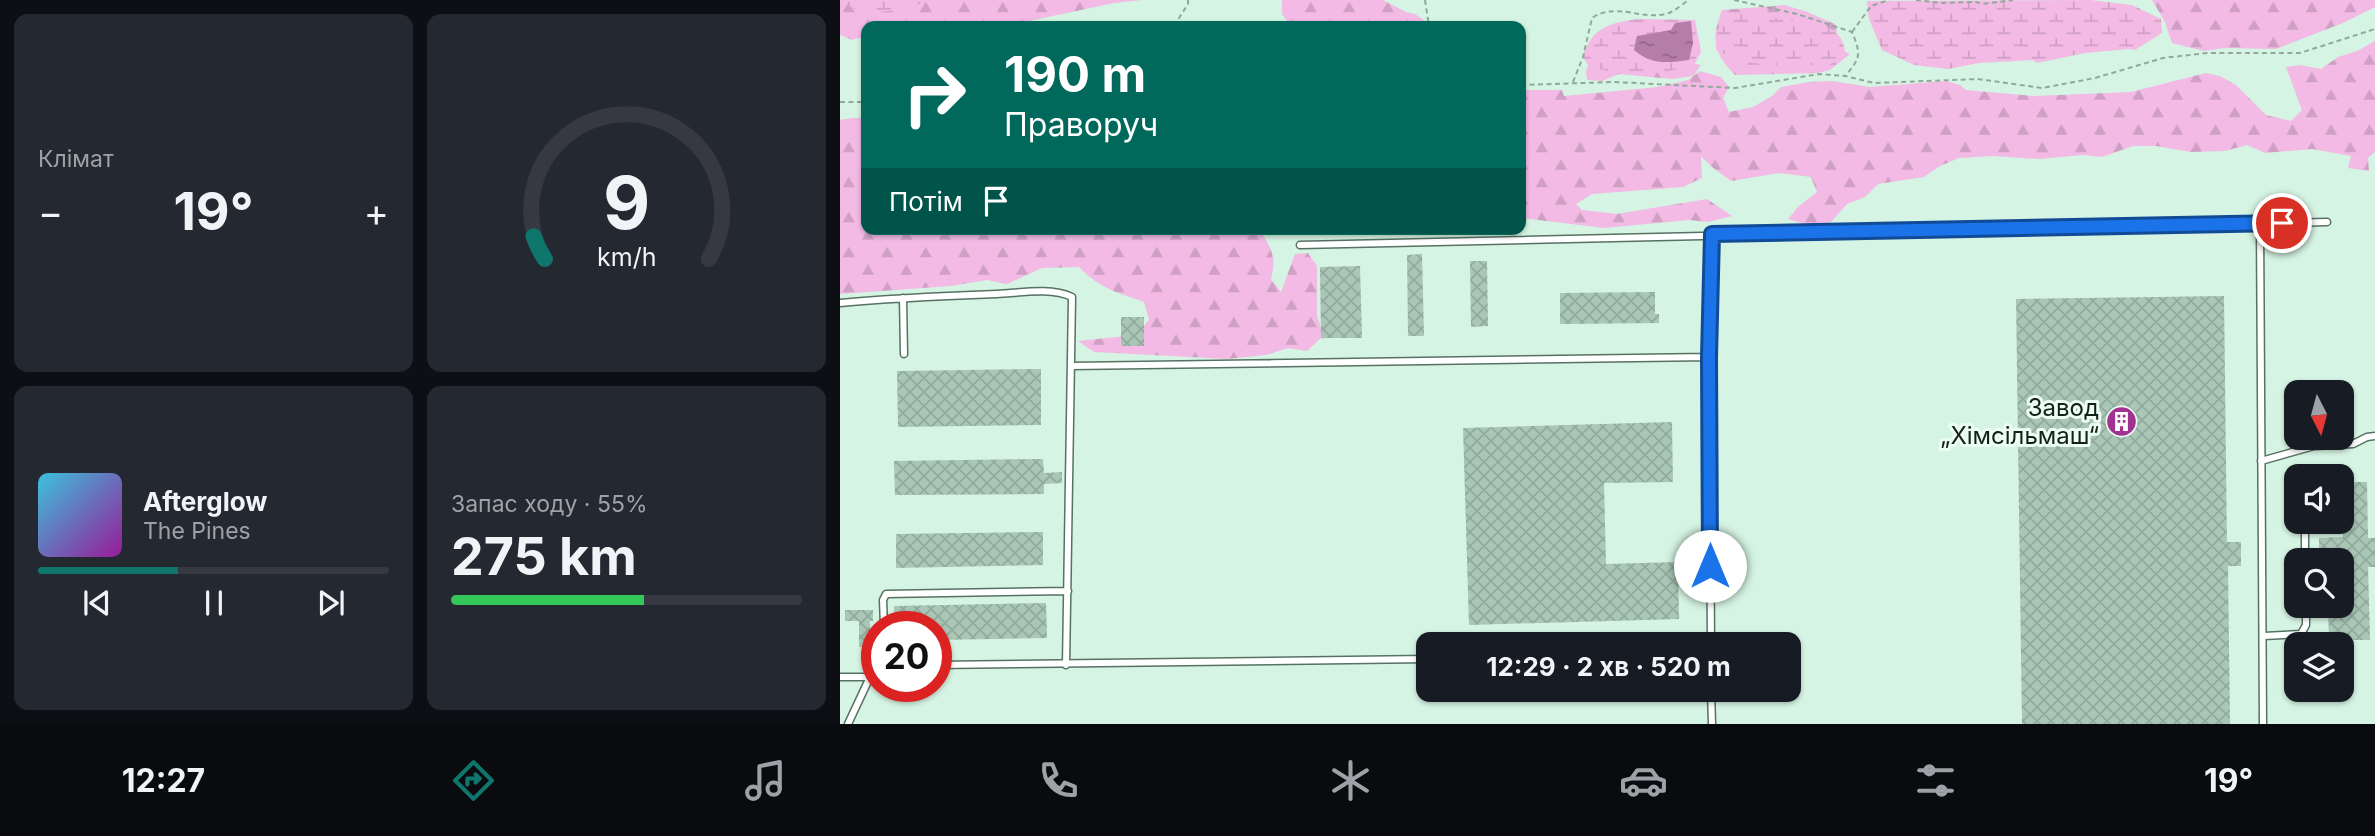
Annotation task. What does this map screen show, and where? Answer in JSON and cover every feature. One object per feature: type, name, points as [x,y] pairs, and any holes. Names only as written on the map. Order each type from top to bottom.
[{"type":"lane","points":[[1300,245],[2327,222]]},
{"type":"lane","points":[[2260,223],[2263,724]]},
{"type":"lane","points":[[1711,632],[1709,357],[1712,234]]},
{"type":"lane","points":[[840,303],[1034,292],[1064,293],[1072,297],[1066,665]]},
{"type":"lane","points":[[904,298],[904,354]]},
{"type":"lane","points":[[1071,366],[1709,357]]},
{"type":"lane","points":[[2261,461],[2314,446],[2353,444],[2375,436]]},
{"type":"lane","points":[[883,611],[886,594],[1068,591]]},
{"type":"lane","points":[[2264,636],[2301,634],[2306,618]]},
{"type":"lane","points":[[952,665],[1416,659]]},
{"type":"lane","points":[[840,677],[861,677]]},
{"type":"lane","points":[[848,724],[861,696]]},
{"type":"lane","points":[[1711,702],[1712,724]]},
{"type":"path","points":[[1177,21],[1188,0]]},
{"type":"path","points":[[1425,0],[1428,21]]},
{"type":"path","points":[[1573,83],[1583,57],[1592,18],[1601,12],[1610,11],[1669,13],[1688,0]]},
{"type":"path","points":[[1734,0],[1797,14],[1852,32],[1860,50],[1856,64],[1845,76]]},
{"type":"path","points":[[1852,32],[1875,2],[1889,0]]},
{"type":"path","points":[[1916,0],[1982,4],[2013,0]]},
{"type":"path","points":[[1526,85],[1695,84],[1735,88],[1819,74],[1845,76],[1874,83],[1978,79],[2042,88],[2095,78],[2163,58],[2207,54],[2300,53],[2375,29]]},
{"type":"path","points":[[840,102],[861,102]]},
{"type":"green space","points":[[840,0],[1142,0],[1114,3],[1029,21],[861,21],[861,37],[852,40],[840,35]]},
{"type":"green space","points":[[841,0],[933,0],[874,12],[851,7]]},
{"type":"green space","points":[[1282,0],[1383,0],[1425,21],[1287,21],[1282,14]]},
{"type":"green space","points":[[2091,0],[2132,5],[2161,19],[2162,33],[2135,50],[2085,53],[2037,63],[2033,60],[1979,63],[1948,69],[1914,65],[1882,50],[1869,19],[1867,1]]},
{"type":"green space","points":[[2152,0],[2375,0],[2375,7],[2343,23],[2276,49],[2225,48],[2204,51],[2172,43],[2165,22]]},
{"type":"green space","points":[[1785,5],[1835,24],[1837,32],[1806,39],[1850,54],[1830,70],[1817,73],[1735,75],[1722,60],[1716,45],[1716,29],[1722,10]]},
{"type":"green space","points":[[1743,13],[1827,27],[1841,39],[1846,57],[1829,65],[1768,65],[1737,61],[1716,50],[1717,31],[1724,18]]},
{"type":"green space","points":[[1640,19],[1695,20],[1701,52],[1694,65],[1668,71],[1628,74],[1588,65],[1583,57],[1591,39],[1597,33],[1612,24]]},
{"type":"green space","points":[[1600,38],[1701,65],[1693,76],[1672,79],[1619,74],[1602,81],[1587,80],[1586,71]]},
{"type":"green space","points":[[2375,41],[2375,152],[2368,158],[2369,171],[2348,168],[2351,156],[2312,149],[2265,153],[2247,145],[2225,151],[2191,152],[2156,146],[2133,146],[2102,157],[2083,155],[2039,159],[1993,156],[1959,158],[1924,177],[1878,184],[1865,197],[1847,204],[1831,222],[1814,227],[1788,219],[1817,192],[1811,177],[1779,173],[1731,181],[1701,156],[1702,178],[1683,187],[1592,194],[1576,204],[1582,210],[1617,214],[1707,199],[1732,216],[1708,222],[1689,220],[1604,228],[1526,219],[1526,90],[1562,90],[1564,96],[1658,87],[1688,80],[1700,71],[1721,77],[1729,87],[1723,98],[1729,112],[1753,107],[1781,87],[1809,82],[1832,81],[1870,87],[1946,81],[1966,90],[2034,96],[2131,92],[2206,73],[2220,76],[2236,85],[2266,115],[2291,121],[2302,110],[2286,67],[2300,65],[2321,69],[2338,57]]},
{"type":"green space","points":[[861,118],[861,235],[1263,235],[1273,256],[1271,279],[1281,292],[1295,254],[1308,253],[1317,266],[1317,315],[1324,339],[1321,338],[1307,351],[1288,348],[1266,355],[1227,359],[1094,352],[1078,341],[1136,335],[1149,320],[1144,302],[1102,285],[1079,267],[1042,268],[1007,284],[987,280],[951,286],[840,294],[840,120]]},
{"type":"water","points":[[1691,21],[1693,43],[1689,60],[1660,62],[1634,50],[1637,36],[1671,30],[1675,23]]},
{"type":"building","points":[[1422,254],[1424,336],[1408,336],[1407,255]]},
{"type":"building","points":[[1470,261],[1487,261],[1488,326],[1471,327]]},
{"type":"building","points":[[1360,266],[1362,338],[1321,338],[1320,267]]},
{"type":"building","points":[[1655,292],[1655,314],[1659,314],[1659,323],[1560,324],[1560,293]]},
{"type":"building","points":[[2224,296],[2227,542],[2241,542],[2241,566],[2228,566],[2230,724],[2022,724],[2016,299]]},
{"type":"building","points":[[1121,317],[1144,317],[1144,346],[1121,346]]},
{"type":"building","points":[[1041,369],[1041,425],[898,427],[897,371]]},
{"type":"building","points":[[1672,422],[1673,482],[1604,483],[1606,564],[1678,562],[1679,619],[1469,625],[1463,428]]},
{"type":"building","points":[[1043,459],[1044,473],[1062,472],[1062,483],[1044,484],[1044,494],[895,495],[894,461]]},
{"type":"building","points":[[2354,482],[2367,482],[2368,538],[2375,538],[2375,567],[2368,567],[2370,640],[2354,640],[2354,632],[2329,632],[2328,618],[2354,618],[2354,548],[2319,548],[2319,538],[2343,537],[2343,534],[2354,534]]},
{"type":"building","points":[[1043,532],[1043,565],[896,568],[896,534]]},
{"type":"building","points":[[1046,603],[1047,638],[952,640],[952,611],[894,611],[894,606]]},
{"type":"building","points":[[845,610],[873,610],[861,611],[861,647],[859,621],[845,621]]},
{"type":"place","name":"Завод „Хімсільмаш“","points":[[2122,421]]},
{"type":"route","points":[[1710,566],[1709,357],[1712,234],[2282,223]]}]
